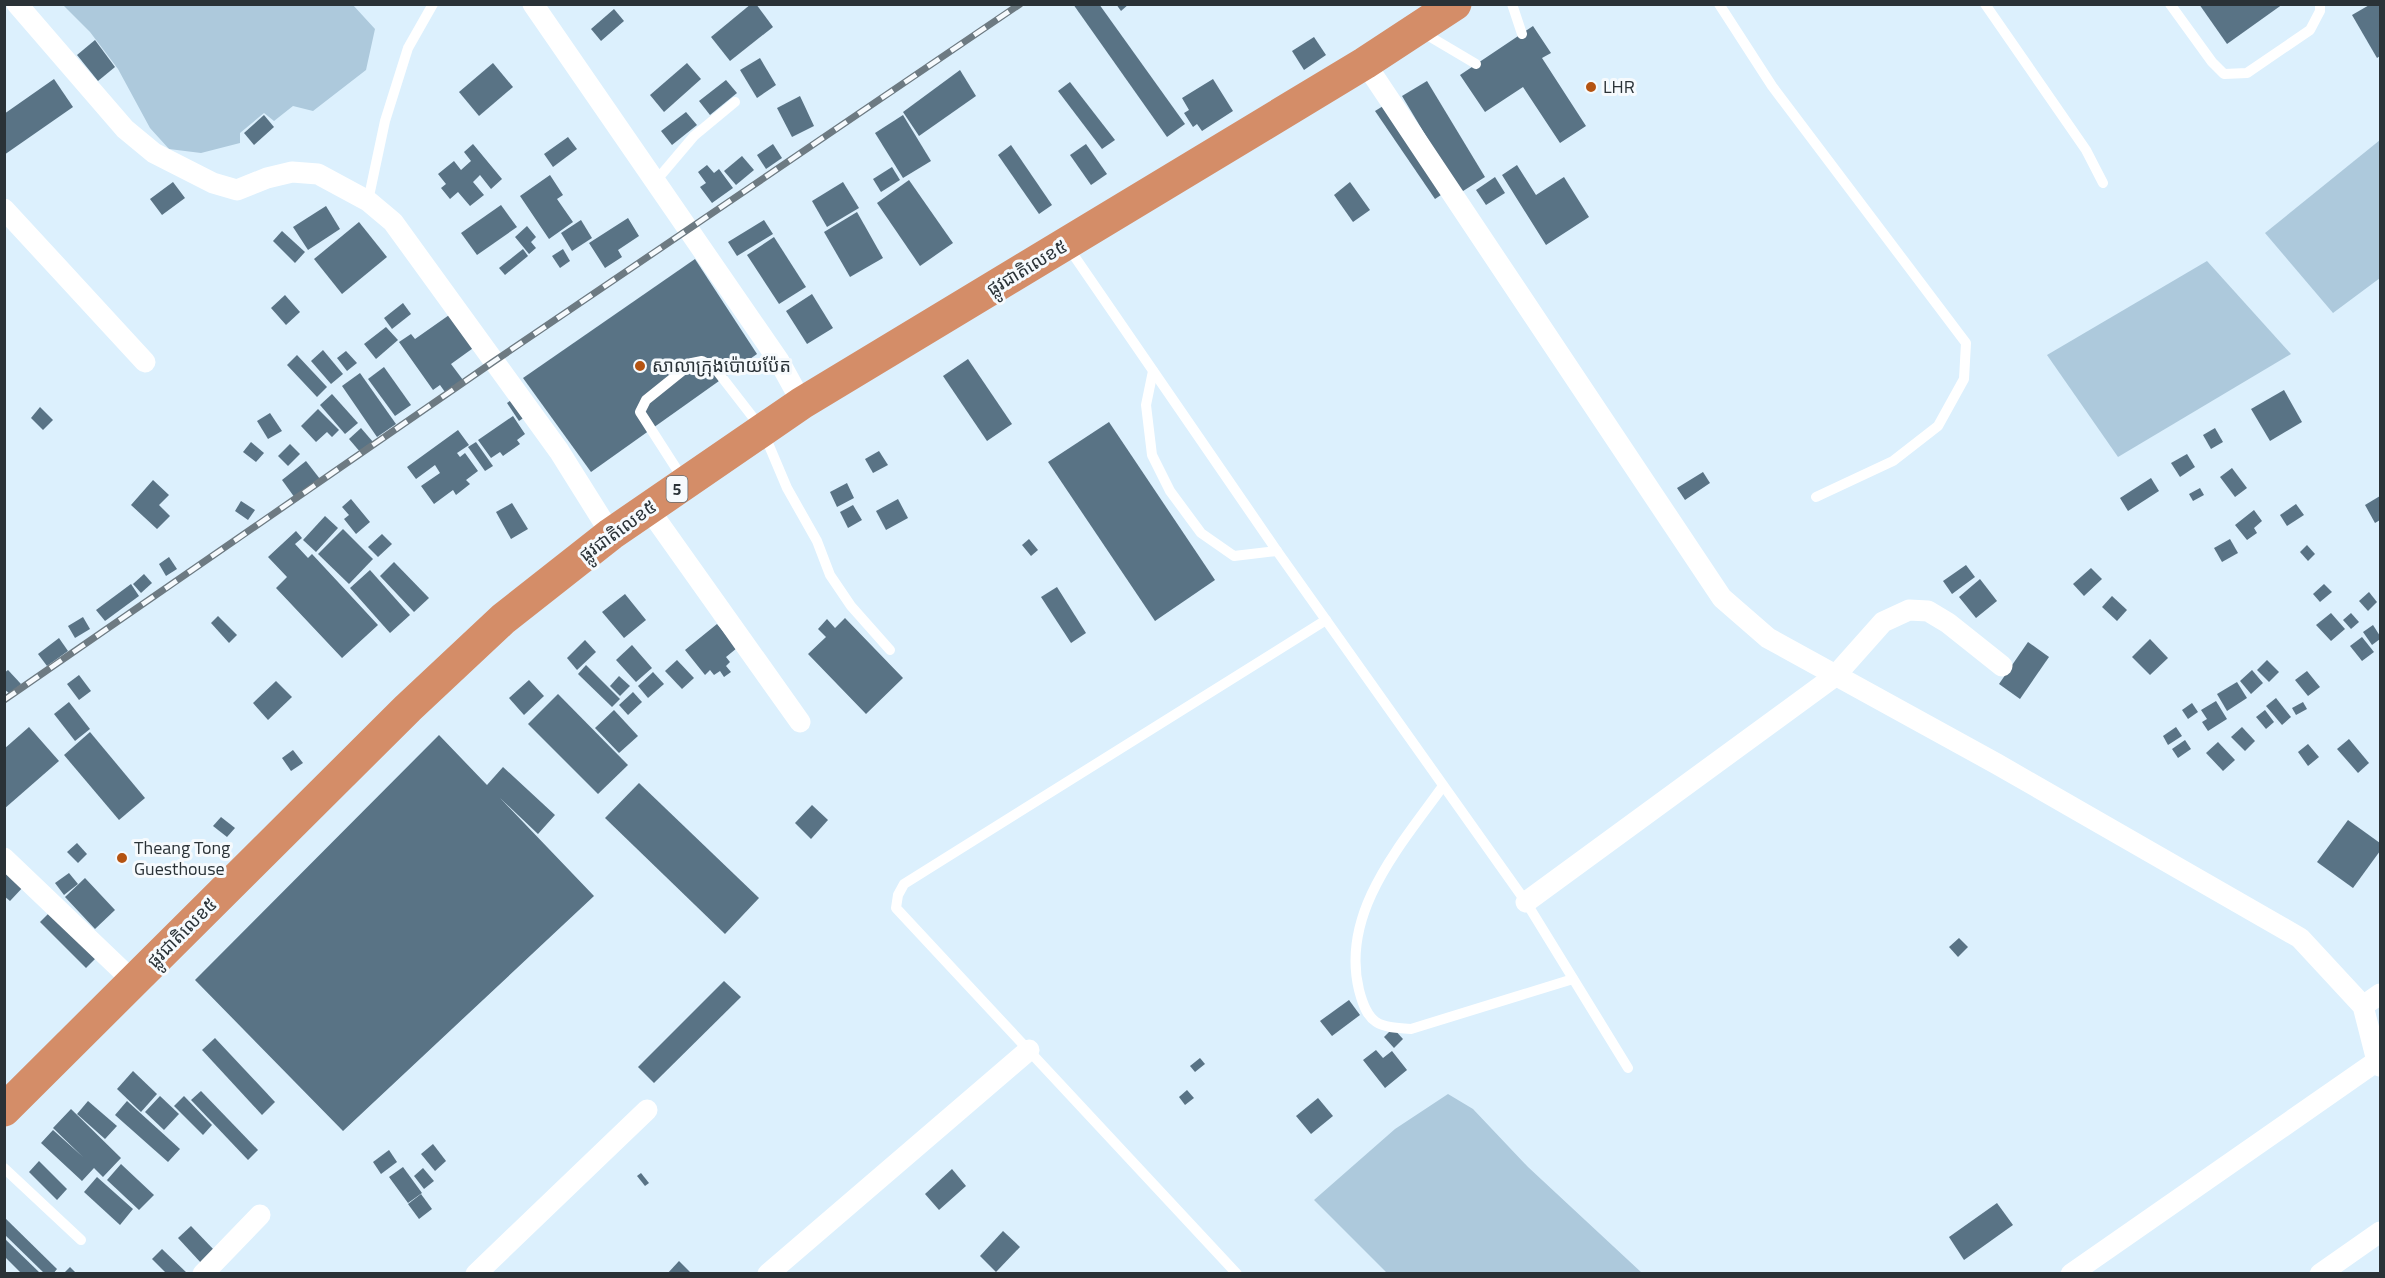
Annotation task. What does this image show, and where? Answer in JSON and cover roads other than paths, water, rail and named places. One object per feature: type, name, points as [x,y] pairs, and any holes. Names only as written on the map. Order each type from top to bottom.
[{"type":"highway","name":"ផ្លូវជាតិលេខ៥","points":[[4,1110],[408,708],[503,619],[611,534],[802,403],[1365,63],[1455,4]]},
{"type":"street","points":[[17,4],[125,129],[154,153],[213,183],[237,190],[267,178],[292,172],[318,174],[368,201],[393,222],[559,452],[611,534]]},
{"type":"street","points":[[533,4],[779,361],[802,403]]},
{"type":"street","points":[[1365,63],[1722,598],[1768,638],[1997,764],[2301,938],[2372,1000],[2379,1064],[2071,1274]]},
{"type":"street","points":[[4,209],[145,362]]},
{"type":"street","points":[[648,508],[800,722]]},
{"type":"street","points":[[1526,902],[1835,676],[1883,622],[1909,610],[1928,611],[1948,623],[2002,666]]},
{"type":"street","points":[[4,858],[134,982]]},
{"type":"street","points":[[768,1274],[1029,1050]]},
{"type":"street","points":[[476,1274],[647,1110]]},
{"type":"street","points":[[203,1274],[260,1215]]},
{"type":"street","points":[[2320,1274],[2380,1232]]},
{"type":"lane","points":[[368,201],[385,121],[408,48],[434,4]]},
{"type":"lane","points":[[1512,4],[1522,34]]},
{"type":"lane","points":[[1719,4],[1772,86],[1966,343],[1964,379],[1938,426],[1893,461],[1816,497]]},
{"type":"lane","points":[[1984,4],[2086,150],[2103,183]]},
{"type":"lane","points":[[2170,4],[2212,62],[2224,74],[2247,73],[2310,30],[2320,11],[2320,4]]},
{"type":"lane","points":[[1417,29],[1476,64]]},
{"type":"lane","points":[[655,182],[694,136],[735,102]]},
{"type":"lane","points":[[1066,245],[1277,551],[1526,902],[1628,1068]]},
{"type":"lane","points":[[686,483],[639,412],[646,400],[692,363],[702,361],[714,367],[762,429],[787,488],[817,541],[830,575],[851,606],[890,650]]},
{"type":"lane","points":[[1153,371],[1146,405],[1152,455],[1170,491],[1202,533],[1234,555],[1277,551]]},
{"type":"lane","points":[[1237,1274],[896,908],[898,895],[904,884],[1326,620]]},
{"type":"lane","points":[[1443,786],[1393,857],[1364,907],[1356,940],[1356,976],[1362,1002],[1370,1017],[1384,1027],[1411,1029],[1573,980]]},
{"type":"lane","points":[[4,1168],[81,1240]]},
{"type":"water","points":[[63,5],[353,5],[375,29],[366,70],[313,111],[293,106],[274,121],[264,113],[240,133],[240,143],[201,153],[169,149],[150,128],[118,69],[90,32]]},
{"type":"water","points":[[2380,140],[2380,278],[2333,313],[2265,233]]},
{"type":"water","points":[[2207,261],[2291,354],[2118,457],[2047,355]]},
{"type":"water","points":[[1448,1094],[1473,1109],[1528,1167],[1642,1273],[1387,1273],[1314,1200],[1395,1129]]},
{"type":"railway","points":[[4,700],[493,362],[1020,4]]},
{"type":"place","name":"LHR","points":[[1591,87]]},
{"type":"place","name":"សាលាក្រុងប៉ោយប៉ែត","points":[[640,366]]},
{"type":"place","name":"Theang Tong Guesthouse","points":[[122,858]]}]
